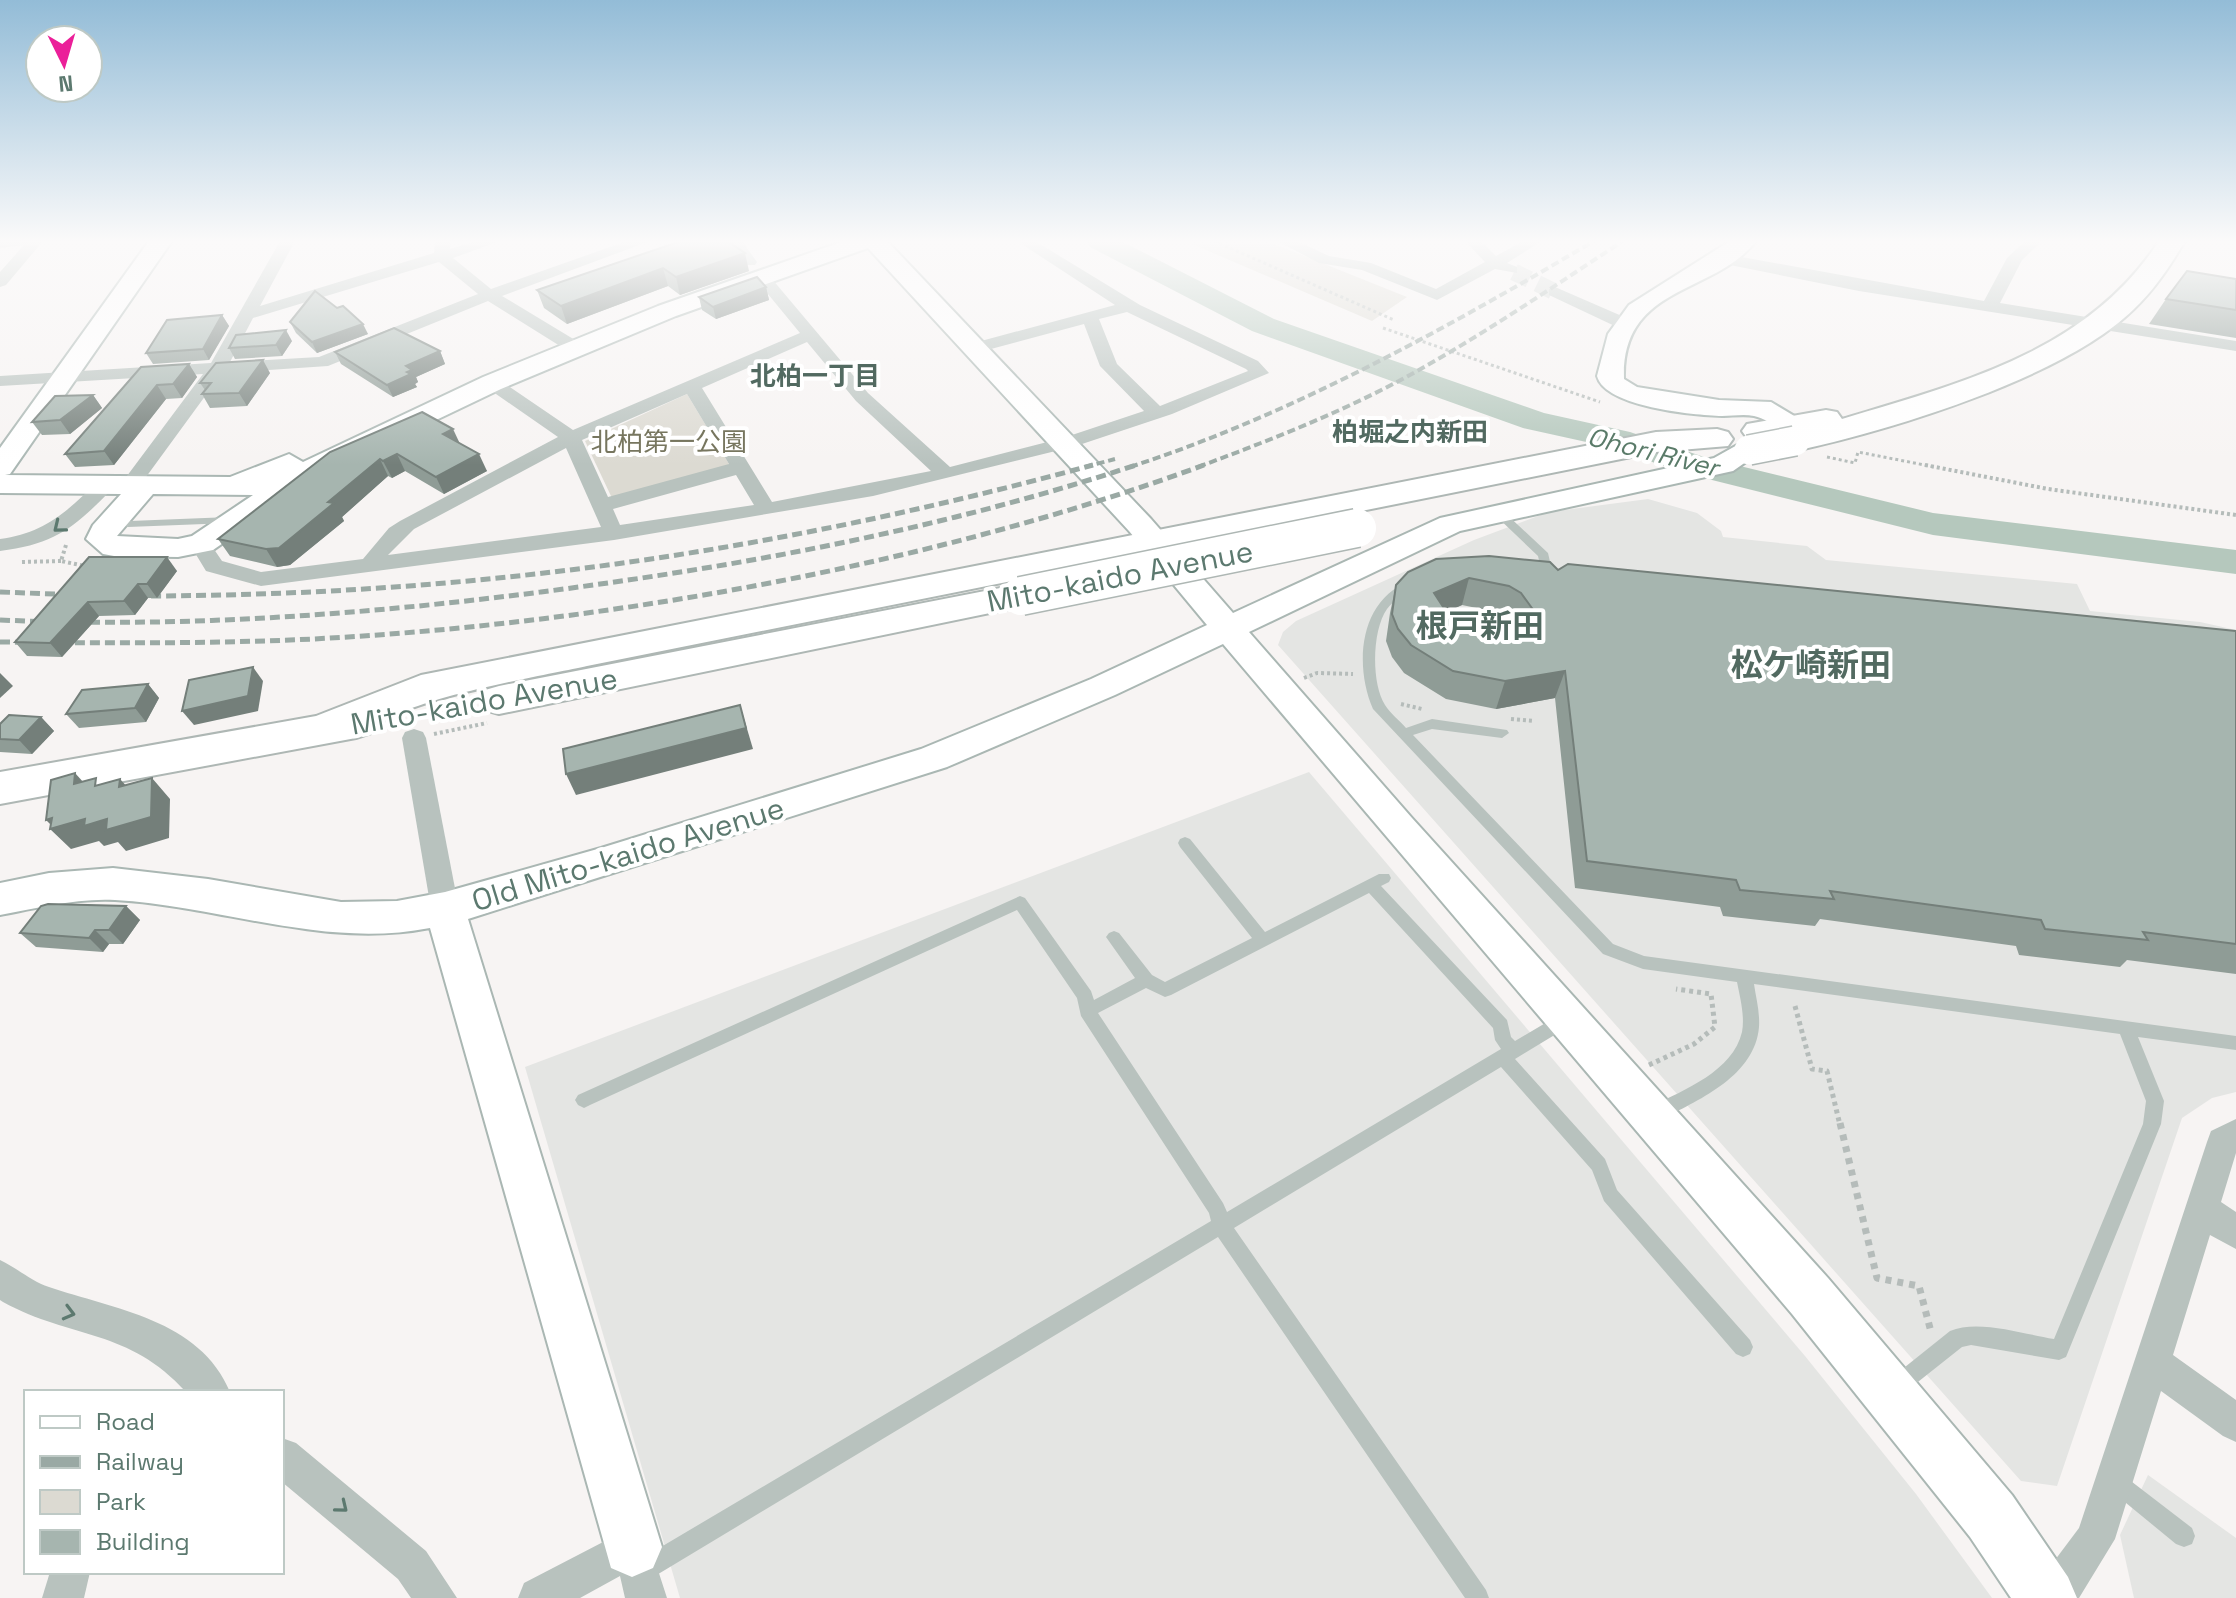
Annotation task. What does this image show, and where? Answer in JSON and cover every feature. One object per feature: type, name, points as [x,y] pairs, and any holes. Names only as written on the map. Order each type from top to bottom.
[{"type":"highway","name":"Mito-kaido Avenue","points":[[1352,521],[1634,480],[1778,436],[1861,426],[2020,369],[2112,316]]},
{"type":"highway","name":"Mito-kaido Avenue","points":[[0,788],[328,727],[544,693],[1018,589],[1352,521],[1718,424],[1778,436]]},
{"type":"highway","points":[[328,727],[421,689],[1152,539],[1577,462]]},
{"type":"street","points":[[0,480],[109,316]]},
{"type":"street","points":[[247,316],[218,367],[128,484],[114,518],[101,539],[114,547],[178,548],[200,543],[285,485],[567,344],[650,316]]},
{"type":"street","points":[[0,381],[322,362],[438,316]]},
{"type":"street","points":[[522,316],[567,344]]},
{"type":"street","points":[[233,486],[638,316]]},
{"type":"street","points":[[794,316],[862,397],[946,474]]},
{"type":"street","points":[[945,316],[1152,539],[1649,1117],[1891,1392],[1991,1516],[2045,1595],[2064,1583],[2095,1539],[2200,1208],[2223,1142],[2236,1134]]},
{"type":"street","points":[[976,348],[1098,316]]},
{"type":"street","points":[[200,543],[214,566],[261,579],[614,534],[767,510],[885,490],[1064,442],[1205,397],[1260,373],[1260,370],[1149,316]]},
{"type":"street","points":[[1607,316],[1625,324]]},
{"type":"street","points":[[1635,316],[1625,324],[1610,376],[1615,387],[1718,424]]},
{"type":"street","points":[[2050,316],[2236,346]]},
{"type":"street","points":[[1090,318],[1109,366],[1156,413]]},
{"type":"street","points":[[370,564],[396,532],[407,525],[571,438],[690,384],[810,335]]},
{"type":"street","points":[[492,383],[571,438],[614,534]]},
{"type":"street","points":[[690,384],[767,510]]},
{"type":"street","points":[[603,505],[742,467]]},
{"type":"street","points":[[0,480],[285,485]]},
{"type":"street","name":"Old Mito-kaido Avenue","points":[[0,899],[49,889],[113,884],[208,895],[341,919],[397,918],[445,909],[616,860],[934,758],[1103,687],[1451,524],[1634,480]]},
{"type":"street","points":[[0,545],[44,539],[128,484]]},
{"type":"street","points":[[414,738],[445,909],[639,1573],[539,1598]]},
{"type":"street","points":[[2200,1208],[2236,1232]]},
{"type":"street","points":[[0,1278],[11,1288],[55,1309],[140,1332],[194,1371],[209,1390]]},
{"type":"street","points":[[2152,1362],[2236,1423]]},
{"type":"street","points":[[284,1459],[412,1565],[436,1598]]},
{"type":"street","points":[[63,1598],[69,1574]]},
{"type":"lane","points":[[1498,512],[1544,555],[1550,591]]},
{"type":"lane","points":[[114,518],[128,524],[223,522],[246,514]]},
{"type":"lane","points":[[1431,578],[1387,597],[1370,627],[1371,685],[1378,706],[1608,949],[1643,962],[2236,1043]]},
{"type":"lane","points":[[1405,733],[1432,724],[1502,733]]},
{"type":"lane","points":[[1185,843],[1263,940]]},
{"type":"lane","points":[[1114,937],[1146,980],[1165,990],[1378,882],[1501,1025],[1508,1054],[1599,1165],[1610,1195],[1743,1347]]},
{"type":"lane","points":[[584,1100],[1020,902],[1085,996],[1087,1011],[1217,1209],[1222,1226],[1478,1598]]},
{"type":"lane","points":[[1649,1117],[1698,1090],[1737,1061],[1750,1032],[1744,975]]},
{"type":"lane","points":[[1087,1011],[1146,980]]},
{"type":"lane","points":[[639,1573],[1565,1020]]},
{"type":"lane","points":[[1891,1392],[1912,1371],[1957,1338],[1971,1335],[2059,1350],[2152,1124],[2155,1101],[2126,1028]]},
{"type":"lane","points":[[2113,1480],[2184,1536]]},
{"type":"path","points":[[1383,328],[1394,320],[1384,316]]},
{"type":"path","points":[[1855,463],[1858,452],[2048,489],[2236,515]]},
{"type":"path","points":[[15,562],[61,561]]},
{"type":"path","points":[[1299,680],[1317,673],[1361,674]]},
{"type":"path","points":[[1644,1067],[1668,1059],[1715,1027],[1711,994],[1671,989]]},
{"type":"path","points":[[1795,1006],[1812,1069],[1827,1071],[1877,1278],[1919,1286],[1932,1333],[1920,1340]]},
{"type":"shaded area","points":[[1648,499],[1697,513],[1721,531],[1723,537],[1807,546],[1826,560],[2077,584],[2090,611],[2200,622],[2236,630],[2236,1092],[2212,1098],[2182,1118],[2057,1486],[2021,1481],[1278,645],[1283,632],[1296,621],[1474,540],[1549,512]]},
{"type":"shaded area","points":[[1309,772],[1805,1356],[1916,1494],[1992,1598],[680,1598],[525,1067]]},
{"type":"shaded area","points":[[2148,1475],[2236,1538],[2236,1598],[2134,1598],[2120,1535]]},
{"type":"green space","points":[[1359,316],[1380,316],[1372,321]]},
{"type":"green space","name":"北柏第一公園","points":[[687,394],[729,464],[723,469],[618,498],[611,496],[585,441]]},
{"type":"building","points":[[222,316],[203,349],[146,353],[167,320]]},
{"type":"building","points":[[295,316],[354,316],[363,324],[312,342],[290,322]]},
{"type":"building","points":[[394,328],[440,351],[406,366],[412,370],[407,372],[411,374],[387,385],[335,352]]},
{"type":"building","points":[[286,330],[276,345],[229,348],[236,335]]},
{"type":"building","points":[[263,360],[239,393],[202,394],[211,383],[200,383],[216,363]]},
{"type":"building","points":[[189,364],[173,384],[157,385],[104,451],[65,454],[141,367]]},
{"type":"building","points":[[93,395],[60,420],[32,422],[55,396]]},
{"type":"building","points":[[422,412],[453,429],[443,434],[479,454],[436,477],[397,454],[383,461],[380,459],[328,502],[334,503],[279,548],[266,549],[218,539],[330,452]]},
{"type":"building","points":[[1489,556],[1550,562],[1558,570],[1568,564],[2236,631],[2236,944],[2143,932],[2148,940],[2045,929],[2041,920],[1830,891],[1834,899],[1740,890],[1736,880],[1587,861],[1565,671],[1505,681],[1453,671],[1411,645],[1398,629],[1392,614],[1396,585],[1408,572],[1436,559]],"holes":[[[1469,578],[1509,586],[1521,593],[1534,611],[1520,626],[1494,633],[1478,632],[1451,619],[1434,593]]]},
{"type":"building","points":[[89,557],[167,557],[147,584],[138,584],[124,601],[88,602],[50,643],[15,642]]},
{"type":"building","points":[[253,667],[248,696],[182,711],[189,680]]},
{"type":"building","points":[[148,684],[135,708],[66,714],[82,690]]},
{"type":"building","points":[[740,705],[746,728],[566,774],[563,749]]},
{"type":"building","points":[[9,715],[41,717],[19,740],[0,739],[0,724]]},
{"type":"building","points":[[75,773],[74,784],[96,778],[95,786],[120,779],[119,787],[152,778],[151,817],[106,830],[107,819],[84,826],[85,819],[50,829],[52,818],[46,820],[51,780]]},
{"type":"building","points":[[41,906],[126,906],[109,930],[95,930],[89,938],[20,933]]},
{"type":"waterway","name":"Ohori River","points":[[1245,316],[1263,325],[1535,421],[1618,439],[1696,466],[1933,524],[2236,562]]},
{"type":"railway","points":[[1132,466],[1310,395],[1464,316]]},
{"type":"railway","points":[[1198,467],[1347,407],[1424,367],[1509,316]]},
{"type":"railway","points":[[1085,467],[1115,459]]},
{"type":"railway","points":[[136,596],[381,588],[619,564],[855,523],[1093,465]]},
{"type":"railway","points":[[0,642],[313,639],[536,620],[650,604],[879,560],[991,532],[1100,501],[1204,465]]},
{"type":"railway","points":[[0,620],[136,622],[271,618],[406,607],[617,582],[842,543],[990,508],[1132,466]]},
{"type":"railway","points":[[0,592],[80,595]]},
{"type":"district","name":"北柏一丁目","points":[[815,376]]},
{"type":"district","name":"柏堀之内新田","points":[[1410,432]]},
{"type":"district","name":"根戸新田","points":[[1480,626]]},
{"type":"district","name":"松ケ崎新田","points":[[1811,665]]}]
